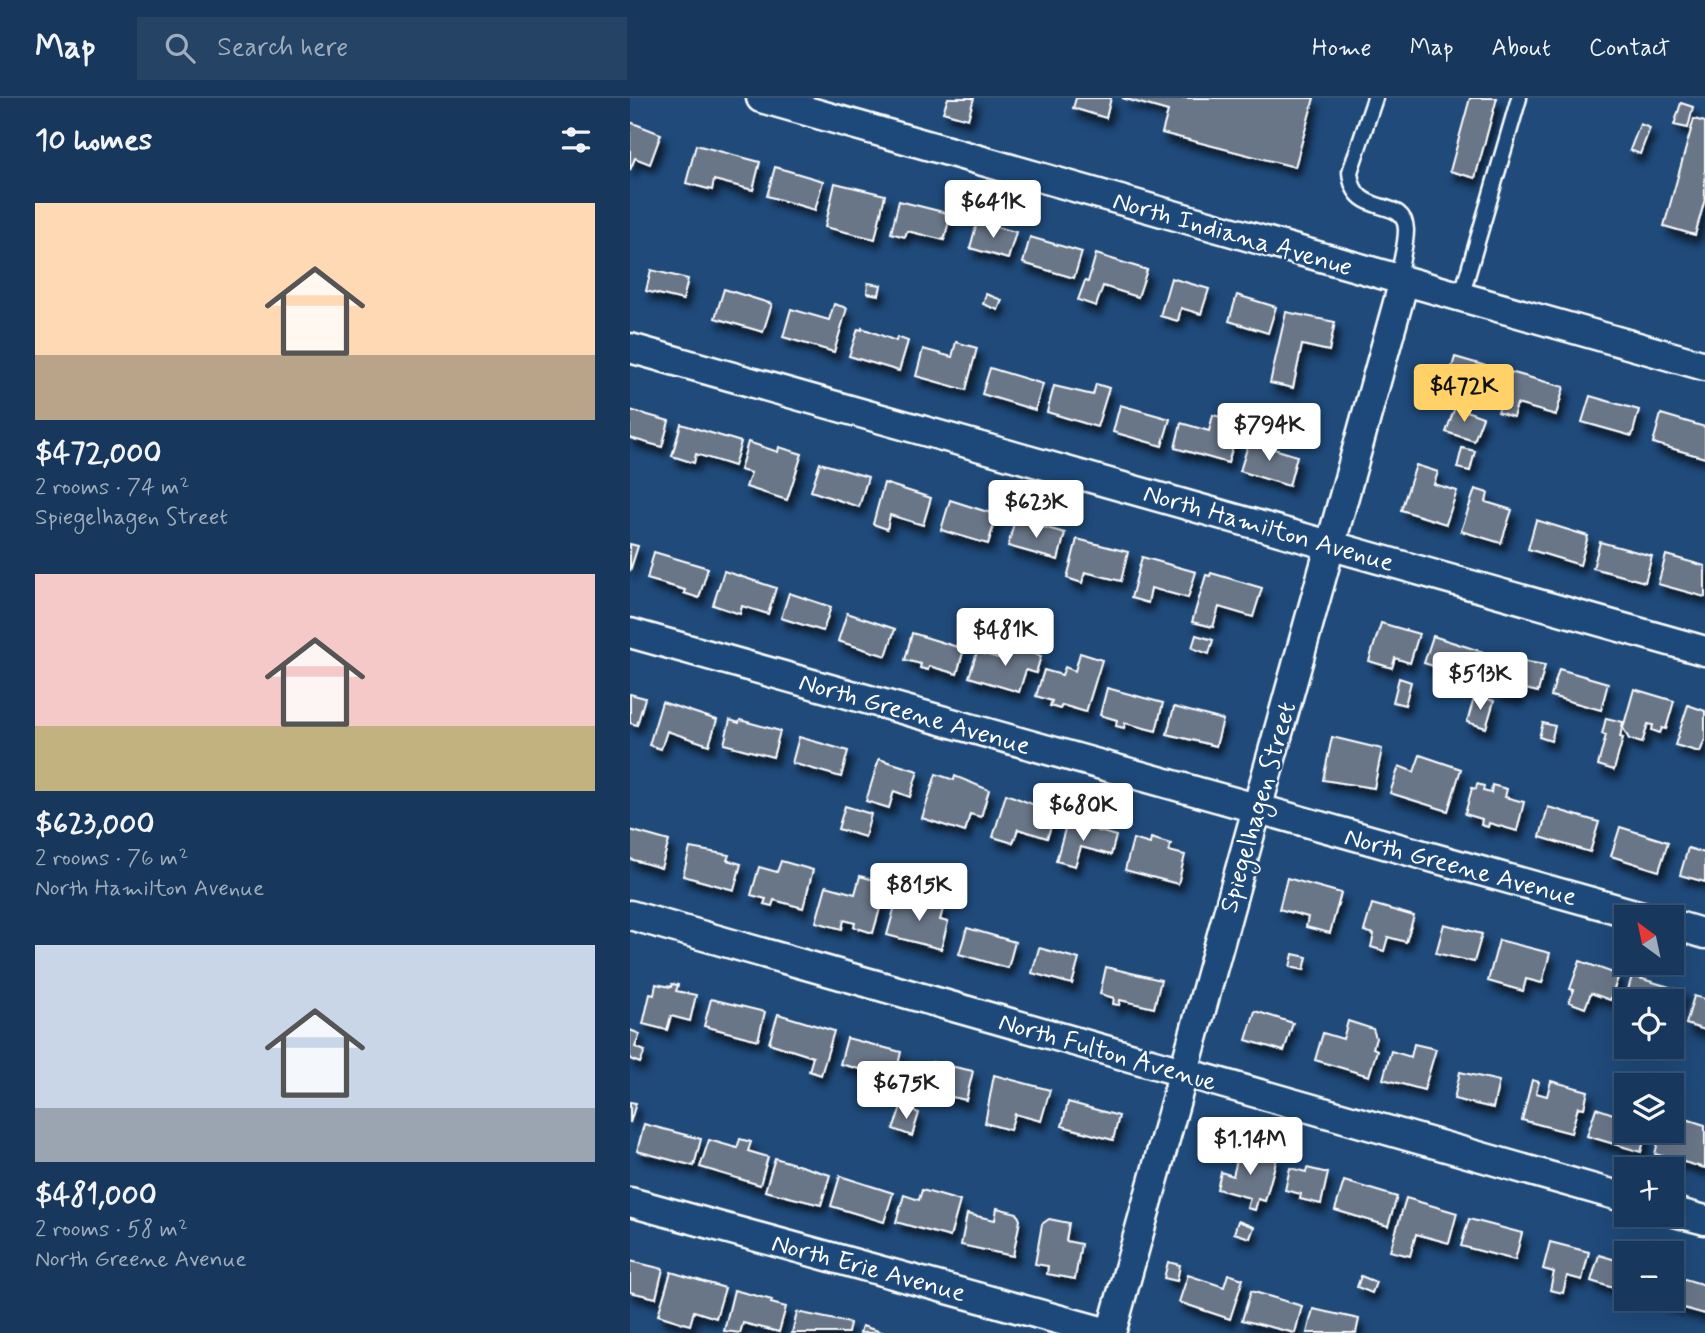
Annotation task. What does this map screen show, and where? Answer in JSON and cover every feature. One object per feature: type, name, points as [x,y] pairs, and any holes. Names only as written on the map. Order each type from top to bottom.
[{"type":"street","name":"North Indiana Avenue","points":[[761,98],[1705,366]]},
{"type":"street","name":"Spiegelhagen Street","points":[[1110,1333],[1331,545],[1401,281]]},
{"type":"street","name":"North Hamilton Avenue","points":[[630,348],[1705,651]]},
{"type":"street","name":"North Greene Avenue","points":[[630,633],[1614,908]]},
{"type":"street","name":"North Fulton Avenue","points":[[630,915],[1614,1195]]},
{"type":"street","points":[[1684,928],[1705,934]]},
{"type":"street","name":"North Erie Avenue","points":[[630,1202],[1110,1333]]},
{"type":"street","points":[[1684,1214],[1705,1220]]},
{"type":"lane","points":[[1375,98],[1350,172],[1351,183],[1354,193],[1366,202],[1395,211],[1404,220],[1406,230],[1401,281]]},
{"type":"lane","points":[[1461,298],[1519,98]]},
{"type":"building","points":[[948,98],[974,98],[968,119],[943,112]]},
{"type":"building","points":[[1076,98],[1111,98],[1106,118],[1073,108]]},
{"type":"building","points":[[1122,98],[1314,98],[1295,167],[1162,133],[1168,111]]},
{"type":"building","points":[[1470,98],[1497,98],[1475,178],[1450,171]]},
{"type":"building","points":[[1681,103],[1693,107],[1688,128],[1674,125]]},
{"type":"building","points":[[1694,119],[1705,122],[1705,199],[1695,235],[1664,226]]},
{"type":"building","points":[[630,122],[661,134],[650,164],[635,158],[630,170]]},
{"type":"building","points":[[1640,124],[1650,128],[1640,154],[1630,150]]},
{"type":"building","points":[[696,145],[760,162],[753,190],[714,180],[712,190],[686,183]]},
{"type":"building","points":[[775,167],[823,181],[815,210],[767,196]]},
{"type":"building","points":[[835,183],[885,195],[875,239],[825,227]]},
{"type":"building","points":[[899,201],[951,214],[944,240],[907,231],[905,237],[891,233]]},
{"type":"building","points":[[977,222],[1016,232],[1008,259],[970,248]]},
{"type":"building","points":[[1030,237],[1082,252],[1074,278],[1023,263]]},
{"type":"building","points":[[1096,254],[1147,270],[1138,297],[1103,286],[1096,306],[1078,300],[1085,281],[1088,282]]},
{"type":"building","points":[[651,270],[688,279],[683,300],[646,291]]},
{"type":"building","points":[[1171,278],[1209,289],[1201,314],[1181,308],[1178,321],[1160,316]]},
{"type":"building","points":[[868,283],[881,285],[879,295],[867,293]]},
{"type":"building","points":[[724,289],[772,304],[763,332],[715,318]]},
{"type":"building","points":[[986,294],[1002,300],[998,310],[983,304]]},
{"type":"building","points":[[1237,295],[1276,307],[1268,333],[1229,321]]},
{"type":"building","points":[[834,304],[847,308],[834,352],[783,337],[791,309],[829,320]]},
{"type":"building","points":[[1286,312],[1335,322],[1329,351],[1302,345],[1293,388],[1270,383]]},
{"type":"building","points":[[862,328],[896,341],[897,337],[908,341],[899,371],[849,356],[858,329]]},
{"type":"building","points":[[956,342],[977,348],[966,390],[916,376],[923,349],[952,357]]},
{"type":"building","points":[[1455,357],[1493,368],[1485,395],[1447,384]]},
{"type":"building","points":[[990,368],[1043,384],[1035,410],[982,394]]},
{"type":"building","points":[[1510,372],[1564,387],[1556,415],[1517,404],[1513,417],[1498,412]]},
{"type":"building","points":[[1096,384],[1109,388],[1097,427],[1047,412],[1054,386],[1093,395]]},
{"type":"building","points":[[1590,396],[1639,410],[1632,436],[1582,422]]},
{"type":"building","points":[[1120,405],[1170,419],[1162,446],[1113,432]]},
{"type":"building","points":[[1455,407],[1483,417],[1474,441],[1446,432]]},
{"type":"building","points":[[630,410],[669,421],[662,447],[630,438]]},
{"type":"building","points":[[1661,414],[1705,427],[1705,458],[1653,443]]},
{"type":"building","points":[[1213,415],[1240,422],[1228,463],[1175,448],[1181,423],[1209,431]]},
{"type":"building","points":[[681,424],[741,442],[734,466],[696,454],[694,463],[672,456]]},
{"type":"building","points":[[1258,436],[1264,437],[1261,445],[1297,456],[1289,486],[1240,471],[1249,442],[1256,444]]},
{"type":"building","points":[[748,442],[778,452],[779,447],[802,454],[787,500],[746,487],[751,473],[740,470]]},
{"type":"building","points":[[1462,448],[1475,451],[1470,471],[1457,468]]},
{"type":"building","points":[[820,463],[868,477],[859,507],[811,491]]},
{"type":"building","points":[[1416,465],[1438,472],[1434,484],[1457,491],[1446,524],[1401,510]]},
{"type":"building","points":[[884,483],[931,498],[923,525],[890,515],[887,529],[873,524]]},
{"type":"building","points":[[1475,489],[1488,493],[1486,502],[1512,510],[1501,543],[1461,531]]},
{"type":"building","points":[[950,500],[997,515],[988,544],[941,530]]},
{"type":"building","points":[[1015,519],[1065,533],[1058,560],[1008,546]]},
{"type":"building","points":[[1536,520],[1588,536],[1580,565],[1528,549]]},
{"type":"building","points":[[1077,539],[1128,552],[1121,581],[1085,572],[1082,583],[1067,578]]},
{"type":"building","points":[[1600,542],[1652,556],[1645,582],[1593,568]]},
{"type":"building","points":[[630,544],[638,546],[630,571]]},
{"type":"building","points":[[654,552],[708,568],[699,598],[684,593],[685,590],[647,579]]},
{"type":"building","points":[[1666,555],[1705,566],[1705,597],[1658,584]]},
{"type":"building","points":[[1142,557],[1196,572],[1188,598],[1151,588],[1148,603],[1131,598]]},
{"type":"building","points":[[724,571],[776,588],[768,614],[742,606],[740,614],[713,605]]},
{"type":"building","points":[[1211,573],[1262,588],[1253,617],[1219,607],[1213,627],[1192,622],[1206,575],[1210,576]]},
{"type":"building","points":[[789,593],[831,607],[823,631],[781,618]]},
{"type":"building","points":[[847,613],[895,629],[886,656],[838,641]]},
{"type":"building","points":[[1381,623],[1419,634],[1410,663],[1395,658],[1392,668],[1369,661]]},
{"type":"building","points":[[912,633],[964,649],[957,674],[929,666],[928,670],[920,668],[921,664],[905,660]]},
{"type":"building","points":[[1196,635],[1213,640],[1209,654],[1192,648]]},
{"type":"building","points":[[1433,636],[1483,652],[1474,679],[1424,663]]},
{"type":"building","points":[[1011,644],[1041,656],[1036,673],[1026,670],[1019,692],[969,677],[977,652],[1006,660]]},
{"type":"building","points":[[1080,653],[1102,660],[1086,712],[1062,705],[1060,709],[1050,706],[1052,701],[1036,696],[1044,670],[1062,675],[1065,667],[1075,671]]},
{"type":"building","points":[[1506,658],[1545,665],[1538,692],[1521,688],[1518,697],[1497,691]]},
{"type":"building","points":[[1559,669],[1608,683],[1601,710],[1551,696]]},
{"type":"building","points":[[1399,678],[1411,682],[1405,705],[1393,702]]},
{"type":"building","points":[[1107,688],[1163,703],[1156,731],[1125,723],[1124,728],[1116,726],[1117,720],[1100,715]]},
{"type":"building","points":[[1634,689],[1674,701],[1666,729],[1662,728],[1660,733],[1652,730],[1653,725],[1648,724],[1642,743],[1629,739],[1623,728]]},
{"type":"building","points":[[630,694],[645,698],[637,725],[630,723]]},
{"type":"building","points":[[1475,695],[1494,701],[1486,728],[1467,722]]},
{"type":"building","points":[[662,702],[717,720],[709,745],[667,731],[661,749],[649,745]]},
{"type":"building","points":[[1688,705],[1705,711],[1705,739],[1700,752],[1675,745]]},
{"type":"building","points":[[1174,707],[1223,720],[1216,746],[1167,734]]},
{"type":"building","points":[[1606,718],[1623,722],[1620,737],[1623,738],[1614,770],[1598,765],[1606,735],[1602,734]]},
{"type":"building","points":[[730,720],[739,723],[740,720],[780,731],[773,757],[724,744]]},
{"type":"building","points":[[1543,723],[1555,726],[1551,741],[1539,737]]},
{"type":"building","points":[[799,737],[848,751],[841,777],[792,763]]},
{"type":"building","points":[[1332,737],[1382,749],[1374,788],[1323,780]]},
{"type":"building","points":[[1420,755],[1461,769],[1448,811],[1390,793],[1399,766],[1414,772]]},
{"type":"building","points":[[879,759],[918,771],[910,797],[894,791],[889,808],[866,801]]},
{"type":"building","points":[[936,774],[954,780],[955,776],[989,790],[981,817],[970,814],[965,832],[922,818]]},
{"type":"building","points":[[1477,784],[1484,786],[1483,791],[1491,793],[1492,785],[1507,789],[1505,797],[1524,802],[1517,831],[1489,823],[1488,827],[1481,825],[1482,819],[1465,814],[1472,788],[1476,789]]},
{"type":"building","points":[[1006,794],[1056,813],[1047,838],[1018,829],[1013,843],[993,837]]},
{"type":"building","points":[[845,806],[871,814],[865,837],[838,829]]},
{"type":"building","points":[[1548,807],[1599,822],[1590,852],[1540,837]]},
{"type":"building","points":[[1067,822],[1116,836],[1111,855],[1081,847],[1075,866],[1056,861]]},
{"type":"building","points":[[1620,827],[1668,842],[1659,871],[1611,856]]},
{"type":"building","points":[[630,830],[669,841],[661,868],[630,859]]},
{"type":"building","points":[[1151,838],[1171,844],[1169,851],[1185,855],[1178,884],[1125,870],[1133,839],[1150,844]]},
{"type":"building","points":[[690,848],[729,855],[727,860],[741,864],[734,890],[683,876]]},
{"type":"building","points":[[1688,848],[1705,853],[1705,882],[1680,875]]},
{"type":"building","points":[[781,861],[813,870],[803,908],[774,900],[772,906],[764,904],[766,899],[751,895],[759,867],[777,872]]},
{"type":"building","points":[[860,876],[887,884],[873,933],[854,927],[855,923],[844,920],[842,929],[816,922],[826,886],[855,894]]},
{"type":"building","points":[[1287,878],[1341,893],[1330,933],[1306,927],[1308,917],[1279,909]]},
{"type":"building","points":[[919,899],[944,905],[940,920],[948,922],[941,949],[887,935],[895,906],[903,908],[905,901],[917,904]]},
{"type":"building","points":[[1372,904],[1414,916],[1406,942],[1388,937],[1384,951],[1371,947],[1374,934],[1364,931]]},
{"type":"building","points":[[1444,924],[1482,934],[1474,962],[1436,953]]},
{"type":"building","points":[[967,928],[1015,942],[1008,968],[959,954]]},
{"type":"building","points":[[1499,940],[1550,953],[1542,983],[1526,979],[1523,991],[1488,981]]},
{"type":"building","points":[[1039,948],[1079,959],[1072,984],[1032,973]]},
{"type":"building","points":[[1293,954],[1307,957],[1304,970],[1290,967]]},
{"type":"building","points":[[1580,961],[1619,975],[1610,1000],[1591,993],[1585,1008],[1569,1002],[1574,990],[1570,989]]},
{"type":"building","points":[[1106,967],[1161,980],[1154,1008],[1120,1000],[1119,1005],[1113,1004],[1114,998],[1100,994]]},
{"type":"building","points":[[1632,976],[1676,989],[1628,989]]},
{"type":"building","points":[[656,984],[671,987],[672,984],[678,985],[676,991],[696,995],[690,1021],[671,1016],[667,1030],[643,1024],[650,994],[654,995]]},
{"type":"building","points":[[1694,996],[1705,999],[1705,1030],[1686,1024]]},
{"type":"building","points":[[711,999],[765,1012],[758,1040],[704,1026]]},
{"type":"building","points":[[1255,1011],[1293,1023],[1284,1051],[1246,1040]]},
{"type":"building","points":[[778,1014],[834,1031],[821,1075],[809,1071],[813,1057],[769,1043]]},
{"type":"building","points":[[1348,1021],[1373,1029],[1376,1038],[1373,1048],[1377,1050],[1369,1076],[1315,1060],[1323,1033],[1343,1039]]},
{"type":"building","points":[[630,1030],[640,1034],[635,1047],[645,1051],[640,1063],[630,1059]]},
{"type":"building","points":[[847,1038],[901,1052],[895,1078],[840,1064]]},
{"type":"building","points":[[1414,1044],[1436,1049],[1424,1090],[1383,1079],[1391,1051],[1411,1057]]},
{"type":"building","points":[[932,1062],[973,1071],[966,1100],[925,1091]]},
{"type":"building","points":[[1460,1072],[1499,1081],[1493,1108],[1454,1099]]},
{"type":"building","points":[[994,1075],[1050,1090],[1041,1121],[1015,1114],[1010,1130],[985,1123]]},
{"type":"building","points":[[1532,1080],[1539,1082],[1536,1093],[1547,1096],[1551,1081],[1588,1091],[1584,1108],[1578,1107],[1571,1133],[1522,1120]]},
{"type":"building","points":[[630,1102],[636,1103],[630,1123]]},
{"type":"building","points":[[1068,1102],[1119,1116],[1113,1140],[1062,1126]]},
{"type":"building","points":[[901,1107],[919,1113],[912,1136],[893,1129]]},
{"type":"building","points":[[1596,1108],[1614,1114],[1614,1143],[1643,1143],[1641,1152],[1587,1136]]},
{"type":"building","points":[[1686,1119],[1705,1125],[1705,1168],[1684,1162],[1684,1157],[1655,1154],[1658,1143],[1684,1143]]},
{"type":"building","points":[[644,1124],[701,1139],[694,1166],[637,1151]]},
{"type":"building","points":[[740,1139],[751,1142],[748,1151],[768,1157],[760,1185],[700,1167],[709,1140],[737,1148]]},
{"type":"building","points":[[1240,1148],[1277,1158],[1265,1201],[1258,1199],[1255,1210],[1247,1208],[1250,1198],[1217,1189],[1221,1172],[1233,1176]]},
{"type":"building","points":[[775,1158],[830,1175],[821,1205],[765,1191]]},
{"type":"building","points":[[1290,1168],[1306,1172],[1307,1168],[1328,1173],[1321,1204],[1300,1199],[1301,1194],[1285,1190]]},
{"type":"building","points":[[840,1176],[893,1193],[884,1222],[831,1206]]},
{"type":"building","points":[[1344,1181],[1397,1197],[1388,1226],[1335,1210]]},
{"type":"building","points":[[922,1190],[960,1201],[950,1237],[896,1222],[904,1195],[919,1200]]},
{"type":"building","points":[[1406,1198],[1457,1213],[1449,1243],[1416,1234],[1410,1256],[1390,1251]]},
{"type":"building","points":[[997,1208],[1017,1213],[1020,1220],[1013,1256],[961,1245],[967,1214],[995,1220]]},
{"type":"building","points":[[1049,1219],[1069,1223],[1066,1241],[1081,1244],[1075,1279],[1047,1274],[1048,1266],[1035,1264],[1042,1224]]},
{"type":"building","points":[[1469,1219],[1522,1233],[1515,1260],[1461,1246]]},
{"type":"building","points":[[1238,1221],[1254,1227],[1250,1238],[1234,1233]]},
{"type":"building","points":[[1550,1242],[1589,1252],[1582,1280],[1567,1276],[1563,1293],[1550,1290],[1554,1272],[1543,1269]]},
{"type":"building","points":[[1599,1255],[1614,1259],[1614,1288],[1591,1281]]},
{"type":"building","points":[[630,1261],[663,1269],[656,1298],[630,1292]]},
{"type":"building","points":[[1168,1262],[1180,1265],[1177,1281],[1164,1278]]},
{"type":"building","points":[[671,1272],[725,1288],[716,1318],[694,1311],[690,1325],[658,1315]]},
{"type":"building","points":[[1228,1274],[1243,1279],[1230,1319],[1179,1302],[1188,1275],[1224,1287]]},
{"type":"building","points":[[1361,1276],[1376,1282],[1372,1293],[1357,1287]]},
{"type":"building","points":[[1684,1279],[1705,1285],[1705,1314],[1684,1308]]},
{"type":"building","points":[[734,1290],[772,1300],[771,1303],[786,1307],[779,1332],[743,1323],[740,1333],[724,1331]]},
{"type":"building","points":[[1251,1291],[1302,1306],[1295,1333],[1242,1320]]},
{"type":"building","points":[[1313,1309],[1359,1319],[1356,1333],[1307,1333]]},
{"type":"building","points":[[797,1312],[850,1323],[848,1333],[792,1333]]},
{"type":"building","points":[[862,1326],[885,1333],[860,1333]]}]
